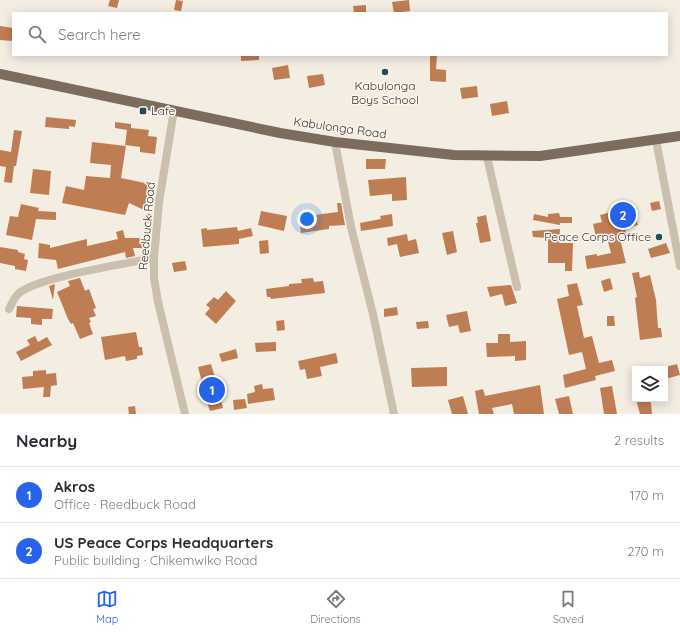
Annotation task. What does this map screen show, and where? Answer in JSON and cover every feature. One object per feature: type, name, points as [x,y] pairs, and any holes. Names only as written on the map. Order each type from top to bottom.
[{"type":"main road","name":"Kabulonga Road","points":[[0,74],[262,130],[335,142],[412,151],[487,156],[540,156],[680,136]]},
{"type":"street","name":"Reedbuck Road","points":[[174,110],[159,202],[154,258],[154,278],[158,302],[185,414]]},
{"type":"street","points":[[656,140],[680,266]]},
{"type":"street","points":[[335,142],[351,227],[373,314],[394,414]]},
{"type":"street","points":[[487,156],[517,287]]},
{"type":"street","points":[[9,309],[18,294],[28,288],[55,279],[154,258]]},
{"type":"building","points":[[110,0],[119,0],[117,8],[108,6]]},
{"type":"building","points":[[176,0],[183,1],[181,11],[174,10]]},
{"type":"building","points":[[409,0],[410,11],[394,12],[392,2]]},
{"type":"building","points":[[366,5],[366,12],[354,12],[353,6]]},
{"type":"building","points":[[0,26],[12,28],[12,41],[0,40]]},
{"type":"building","points":[[241,56],[259,56],[259,60],[241,61]]},
{"type":"building","points":[[430,56],[437,56],[436,69],[446,70],[446,82],[430,81]]},
{"type":"building","points":[[288,65],[290,78],[274,80],[272,68]]},
{"type":"building","points":[[323,74],[325,85],[309,88],[307,76]]},
{"type":"building","points":[[477,86],[478,97],[462,99],[460,88]]},
{"type":"building","points":[[507,101],[509,113],[492,116],[490,104]]},
{"type":"building","points":[[46,117],[76,120],[75,127],[69,126],[69,129],[45,127]]},
{"type":"building","points":[[115,122],[131,124],[131,128],[149,130],[148,136],[157,137],[155,154],[140,152],[140,147],[125,145],[127,130],[115,128]]},
{"type":"building","points":[[14,130],[22,131],[16,166],[14,166],[12,183],[4,182],[6,167],[0,166],[0,150],[11,152]]},
{"type":"building","points":[[92,142],[126,146],[121,178],[150,184],[144,210],[129,203],[125,215],[62,203],[66,186],[84,190],[86,176],[110,178],[111,165],[90,163]]},
{"type":"building","points":[[366,159],[386,159],[385,169],[366,169]]},
{"type":"building","points":[[33,169],[51,171],[49,195],[30,193]]},
{"type":"building","points":[[406,177],[407,200],[392,201],[392,194],[370,196],[368,180]]},
{"type":"building","points":[[659,201],[661,209],[652,211],[650,203]]},
{"type":"building","points":[[337,203],[341,203],[345,225],[329,226],[329,229],[301,233],[299,217],[338,212]]},
{"type":"building","points":[[21,204],[39,208],[38,211],[56,212],[56,220],[36,219],[32,240],[6,235],[10,216],[18,217]]},
{"type":"building","points":[[622,209],[623,213],[634,210],[638,225],[625,228],[626,234],[619,235],[626,263],[587,269],[585,256],[597,254],[597,256],[611,253],[606,234],[596,237],[593,224],[602,222],[600,215]]},
{"type":"building","points":[[261,211],[287,216],[284,231],[258,225]]},
{"type":"building","points":[[559,213],[560,217],[572,217],[572,223],[560,223],[560,225],[533,220],[534,214],[548,217],[548,214]]},
{"type":"building","points":[[145,214],[151,214],[150,223],[144,222]]},
{"type":"building","points":[[392,214],[393,226],[361,231],[360,223],[381,219],[380,216]]},
{"type":"building","points":[[486,215],[491,241],[480,243],[476,223],[478,223],[477,217]]},
{"type":"building","points":[[237,227],[238,231],[251,228],[253,236],[239,239],[239,244],[203,247],[201,229],[207,228],[207,230]]},
{"type":"building","points":[[560,229],[559,243],[573,243],[572,271],[565,271],[565,263],[548,263],[548,238],[533,237],[532,231]]},
{"type":"building","points":[[123,230],[125,238],[146,238],[145,248],[133,248],[135,256],[126,258],[125,252],[58,269],[56,260],[38,258],[39,243],[50,245],[50,248],[87,239],[87,246],[118,239],[116,232]]},
{"type":"building","points":[[453,231],[457,252],[447,255],[442,233]]},
{"type":"building","points":[[407,234],[408,241],[416,239],[419,253],[400,257],[397,244],[388,246],[387,238]]},
{"type":"building","points":[[268,240],[269,253],[260,254],[259,241]]},
{"type":"building","points":[[666,243],[670,253],[651,258],[648,249]]},
{"type":"building","points":[[0,247],[18,250],[18,252],[25,254],[24,259],[28,260],[26,271],[15,269],[15,266],[0,263]]},
{"type":"building","points":[[185,261],[187,270],[174,272],[172,263]]},
{"type":"building","points":[[639,272],[640,278],[650,275],[656,300],[658,328],[661,328],[662,337],[640,340],[635,298],[637,297],[632,273]]},
{"type":"building","points":[[80,278],[85,291],[89,289],[96,308],[93,309],[96,316],[89,318],[91,322],[89,323],[93,334],[80,339],[73,323],[71,324],[68,319],[57,292],[70,286],[68,281]]},
{"type":"building","points":[[313,278],[314,282],[323,281],[325,293],[271,299],[270,297],[267,297],[266,289],[302,283],[301,279]]},
{"type":"building","points":[[610,278],[613,289],[604,292],[601,281]]},
{"type":"building","points":[[577,283],[583,305],[577,306],[584,338],[592,336],[599,363],[612,360],[615,371],[595,376],[596,380],[565,388],[563,375],[586,369],[582,352],[569,355],[557,299],[569,296],[567,285]]},
{"type":"building","points":[[55,284],[53,300],[49,286]]},
{"type":"building","points":[[511,285],[517,303],[505,306],[502,294],[490,297],[487,287]]},
{"type":"building","points":[[226,291],[236,301],[216,324],[205,314],[210,308],[206,305],[214,297],[218,300]]},
{"type":"building","points":[[17,306],[53,309],[52,319],[42,319],[42,325],[31,324],[31,318],[16,317]]},
{"type":"building","points":[[397,307],[398,315],[384,317],[384,309]]},
{"type":"building","points":[[467,311],[471,331],[460,333],[458,325],[449,327],[446,315]]},
{"type":"building","points":[[607,316],[614,316],[615,326],[607,326]]},
{"type":"building","points":[[284,320],[285,330],[277,331],[276,321]]},
{"type":"building","points":[[428,321],[429,328],[417,329],[416,322]]},
{"type":"building","points":[[136,332],[139,347],[142,347],[143,355],[137,356],[137,359],[126,361],[125,356],[105,360],[101,337]]},
{"type":"building","points":[[498,334],[510,334],[510,342],[526,341],[526,360],[515,361],[515,356],[487,357],[486,343],[498,343]]},
{"type":"building","points":[[35,336],[38,342],[47,337],[52,345],[21,361],[16,352],[30,345],[27,340]]},
{"type":"building","points":[[276,342],[276,351],[256,352],[255,343]]},
{"type":"building","points":[[236,349],[238,358],[222,362],[219,354]]},
{"type":"building","points":[[336,353],[338,363],[320,367],[322,376],[307,379],[305,369],[300,370],[298,361]]},
{"type":"building","points":[[211,364],[216,381],[219,381],[222,391],[219,392],[223,408],[210,411],[205,396],[201,397],[199,387],[203,386],[198,367]]},
{"type":"building","points":[[677,364],[680,375],[668,378],[668,366]]},
{"type":"building","points":[[447,367],[447,386],[412,387],[411,368]]},
{"type":"building","points":[[46,370],[46,374],[56,373],[57,385],[51,386],[50,397],[43,397],[44,387],[23,389],[22,377],[33,376],[33,371]]},
{"type":"building","points":[[262,384],[263,389],[273,388],[275,400],[248,404],[247,394],[255,392],[254,386]]},
{"type":"building","points":[[540,385],[544,414],[514,414],[512,404],[492,408],[494,414],[479,414],[475,391],[483,389],[485,396]]},
{"type":"building","points":[[612,386],[617,414],[604,414],[600,388]]},
{"type":"building","points":[[463,396],[468,414],[452,414],[448,400]]},
{"type":"building","points":[[569,396],[573,414],[559,414],[555,399]]},
{"type":"building","points":[[245,399],[247,408],[234,410],[233,400]]},
{"type":"building","points":[[637,402],[650,402],[652,414],[640,414]]},
{"type":"building","points":[[135,406],[136,414],[129,414],[128,407]]},
{"type":"place","name":"Kabulonga Boys School","points":[[385,72]]},
{"type":"place","name":"Lafe","points":[[143,111]]},
{"type":"place","name":"US Peace Corps Headquarters","points":[[623,215]]},
{"type":"place","name":"Peace Corps Office","points":[[659,237]]},
{"type":"place","name":"Akros","points":[[212,390]]}]
